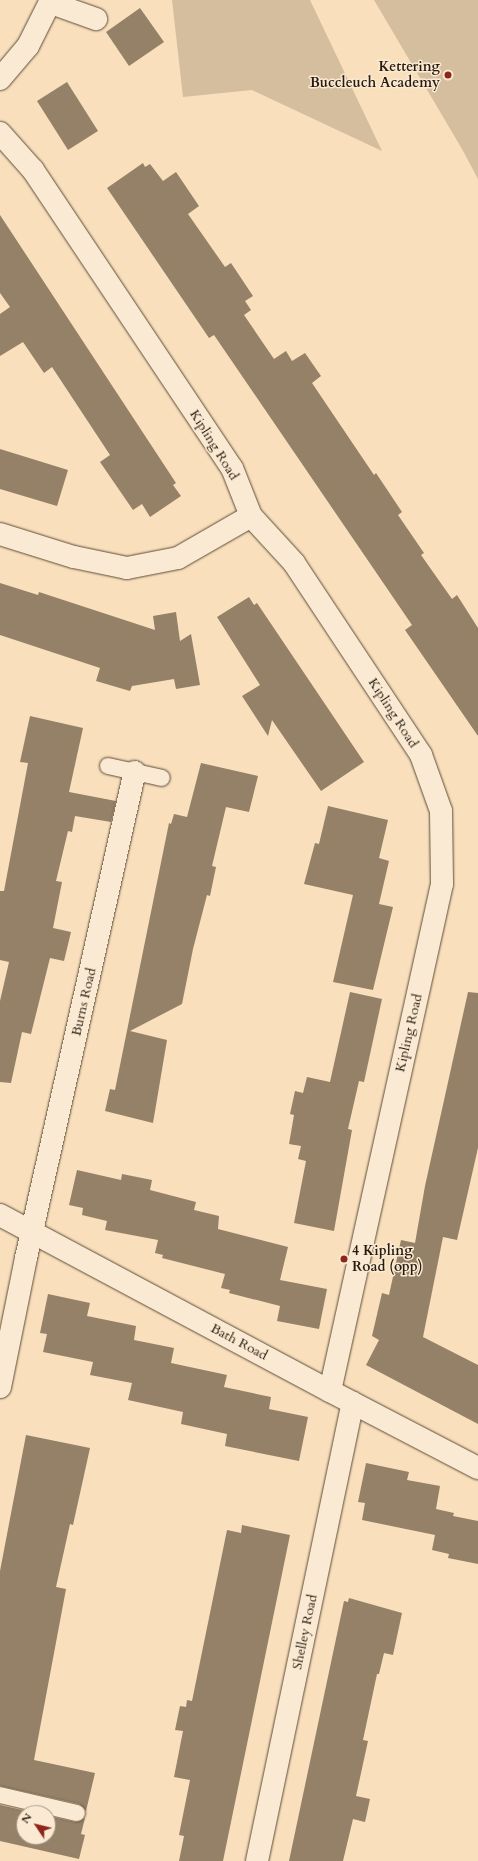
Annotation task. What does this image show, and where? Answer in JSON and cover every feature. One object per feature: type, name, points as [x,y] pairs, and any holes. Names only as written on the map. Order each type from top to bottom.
[{"type":"street","points":[[0,79],[28,46],[51,2],[96,18]]},
{"type":"street","name":"Kipling Road","points":[[0,133],[33,170],[232,468],[251,516],[294,563],[421,755],[441,811],[442,884],[330,1391]]},
{"type":"street","points":[[0,534],[74,557],[128,568],[178,558],[251,516]]},
{"type":"street","name":"Burns Road","points":[[0,1387],[32,1231],[135,772]]},
{"type":"street","name":"Bath Road","points":[[0,1215],[478,1468]]},
{"type":"street","name":"Shelley Road","points":[[257,1861],[353,1403]]},
{"type":"lane","points":[[108,766],[162,778]]},
{"type":"lane","points":[[0,1794],[77,1813]]},
{"type":"shaded area","points":[[172,0],[310,0],[382,151],[252,90],[183,97]]},
{"type":"shaded area","name":"Kettering Buccleuch Academy","points":[[374,0],[478,0],[478,179],[462,149]]},
{"type":"building","points":[[140,8],[164,42],[129,66],[106,32]]},
{"type":"building","points":[[67,82],[98,131],[68,150],[37,101]]},
{"type":"building","points":[[143,163],[145,167],[150,164],[163,181],[176,172],[199,206],[188,214],[225,267],[231,263],[253,296],[245,301],[251,310],[244,315],[274,359],[286,351],[292,361],[305,353],[321,376],[312,383],[374,475],[376,473],[402,512],[398,515],[424,553],[421,555],[452,599],[457,595],[478,628],[478,736],[405,630],[412,625],[214,335],[209,338],[107,188]]},
{"type":"building","points":[[0,215],[176,483],[173,485],[181,496],[150,517],[142,504],[133,510],[100,462],[110,455],[52,367],[44,373],[23,342],[0,356],[0,314],[10,307],[0,293]]},
{"type":"building","points":[[0,449],[68,470],[57,506],[0,489]]},
{"type":"building","points":[[0,583],[38,595],[39,592],[155,630],[153,616],[176,612],[180,641],[191,634],[200,685],[176,689],[174,679],[132,686],[130,691],[96,681],[100,668],[0,635]]},
{"type":"building","points":[[249,597],[254,605],[257,603],[364,762],[321,791],[272,720],[268,736],[242,696],[260,685],[217,617]]},
{"type":"building","points":[[30,716],[83,728],[69,792],[116,801],[111,822],[75,816],[72,832],[68,831],[56,881],[62,882],[53,928],[71,932],[64,961],[50,958],[31,1034],[22,1032],[11,1083],[0,1082],[0,1001],[9,962],[0,960],[0,891],[4,891],[28,763],[20,762]]},
{"type":"building","points":[[201,763],[258,776],[249,812],[226,807],[212,866],[216,867],[210,896],[207,895],[193,949],[182,1004],[130,1031],[167,1040],[153,1123],[105,1111],[110,1089],[115,1090],[169,823],[171,824],[174,814],[187,817]]},
{"type":"building","points":[[328,806],[388,820],[379,858],[389,861],[379,904],[393,907],[373,990],[333,982],[353,895],[304,884],[315,843],[319,844]]},
{"type":"building","points":[[350,992],[382,999],[364,1082],[359,1081],[348,1129],[352,1130],[334,1231],[294,1223],[306,1161],[298,1159],[301,1146],[289,1144],[294,1115],[290,1114],[295,1091],[303,1093],[307,1077],[330,1082]]},
{"type":"building","points":[[468,992],[478,993],[478,1148],[457,1240],[443,1237],[423,1337],[478,1365],[478,1424],[366,1365],[379,1340],[372,1336],[382,1293],[389,1295],[401,1240],[415,1243],[425,1186]]},
{"type":"building","points":[[77,1170],[121,1180],[122,1174],[152,1180],[150,1190],[196,1202],[194,1210],[219,1216],[218,1229],[288,1247],[280,1280],[327,1289],[319,1329],[277,1321],[280,1306],[229,1293],[230,1290],[221,1288],[225,1274],[162,1258],[163,1255],[155,1253],[158,1240],[105,1230],[107,1221],[82,1215],[83,1208],[69,1205]]},
{"type":"building","points":[[48,1294],[90,1303],[87,1316],[136,1326],[134,1340],[174,1348],[171,1363],[227,1375],[224,1387],[271,1397],[269,1409],[308,1417],[299,1461],[225,1446],[227,1434],[181,1424],[183,1412],[128,1400],[132,1383],[90,1375],[93,1362],[43,1352],[47,1334],[40,1333]]},
{"type":"building","points":[[26,1435],[90,1448],[73,1525],[70,1524],[56,1587],[66,1589],[34,1760],[95,1773],[86,1811],[79,1804],[0,1786],[0,1571]]},
{"type":"building","points":[[366,1463],[409,1472],[407,1480],[440,1486],[436,1509],[454,1513],[453,1516],[478,1521],[478,1564],[448,1558],[449,1554],[432,1550],[435,1535],[362,1520],[365,1503],[358,1502]]},
{"type":"building","points":[[242,1525],[290,1535],[223,1861],[179,1861],[184,1836],[179,1835],[190,1780],[174,1777],[183,1731],[175,1730],[180,1706],[186,1707],[187,1700],[192,1701],[227,1530],[241,1533]]},
{"type":"building","points":[[349,1598],[402,1613],[393,1655],[384,1653],[379,1674],[377,1674],[363,1740],[368,1741],[356,1796],[370,1799],[365,1822],[353,1819],[343,1861],[289,1861],[344,1601],[348,1602]]},
{"type":"building","points":[[0,1805],[16,1809],[16,1845],[0,1841]]},
{"type":"building","points":[[56,1818],[75,1822],[85,1818],[81,1834],[85,1835],[79,1859],[18,1845],[56,1845]]},
{"type":"place","name":"Kettering Buccleuch Academy","points":[[448,75]]},
{"type":"place","name":"4 Kipling Road (opp)","points":[[344,1259]]}]
